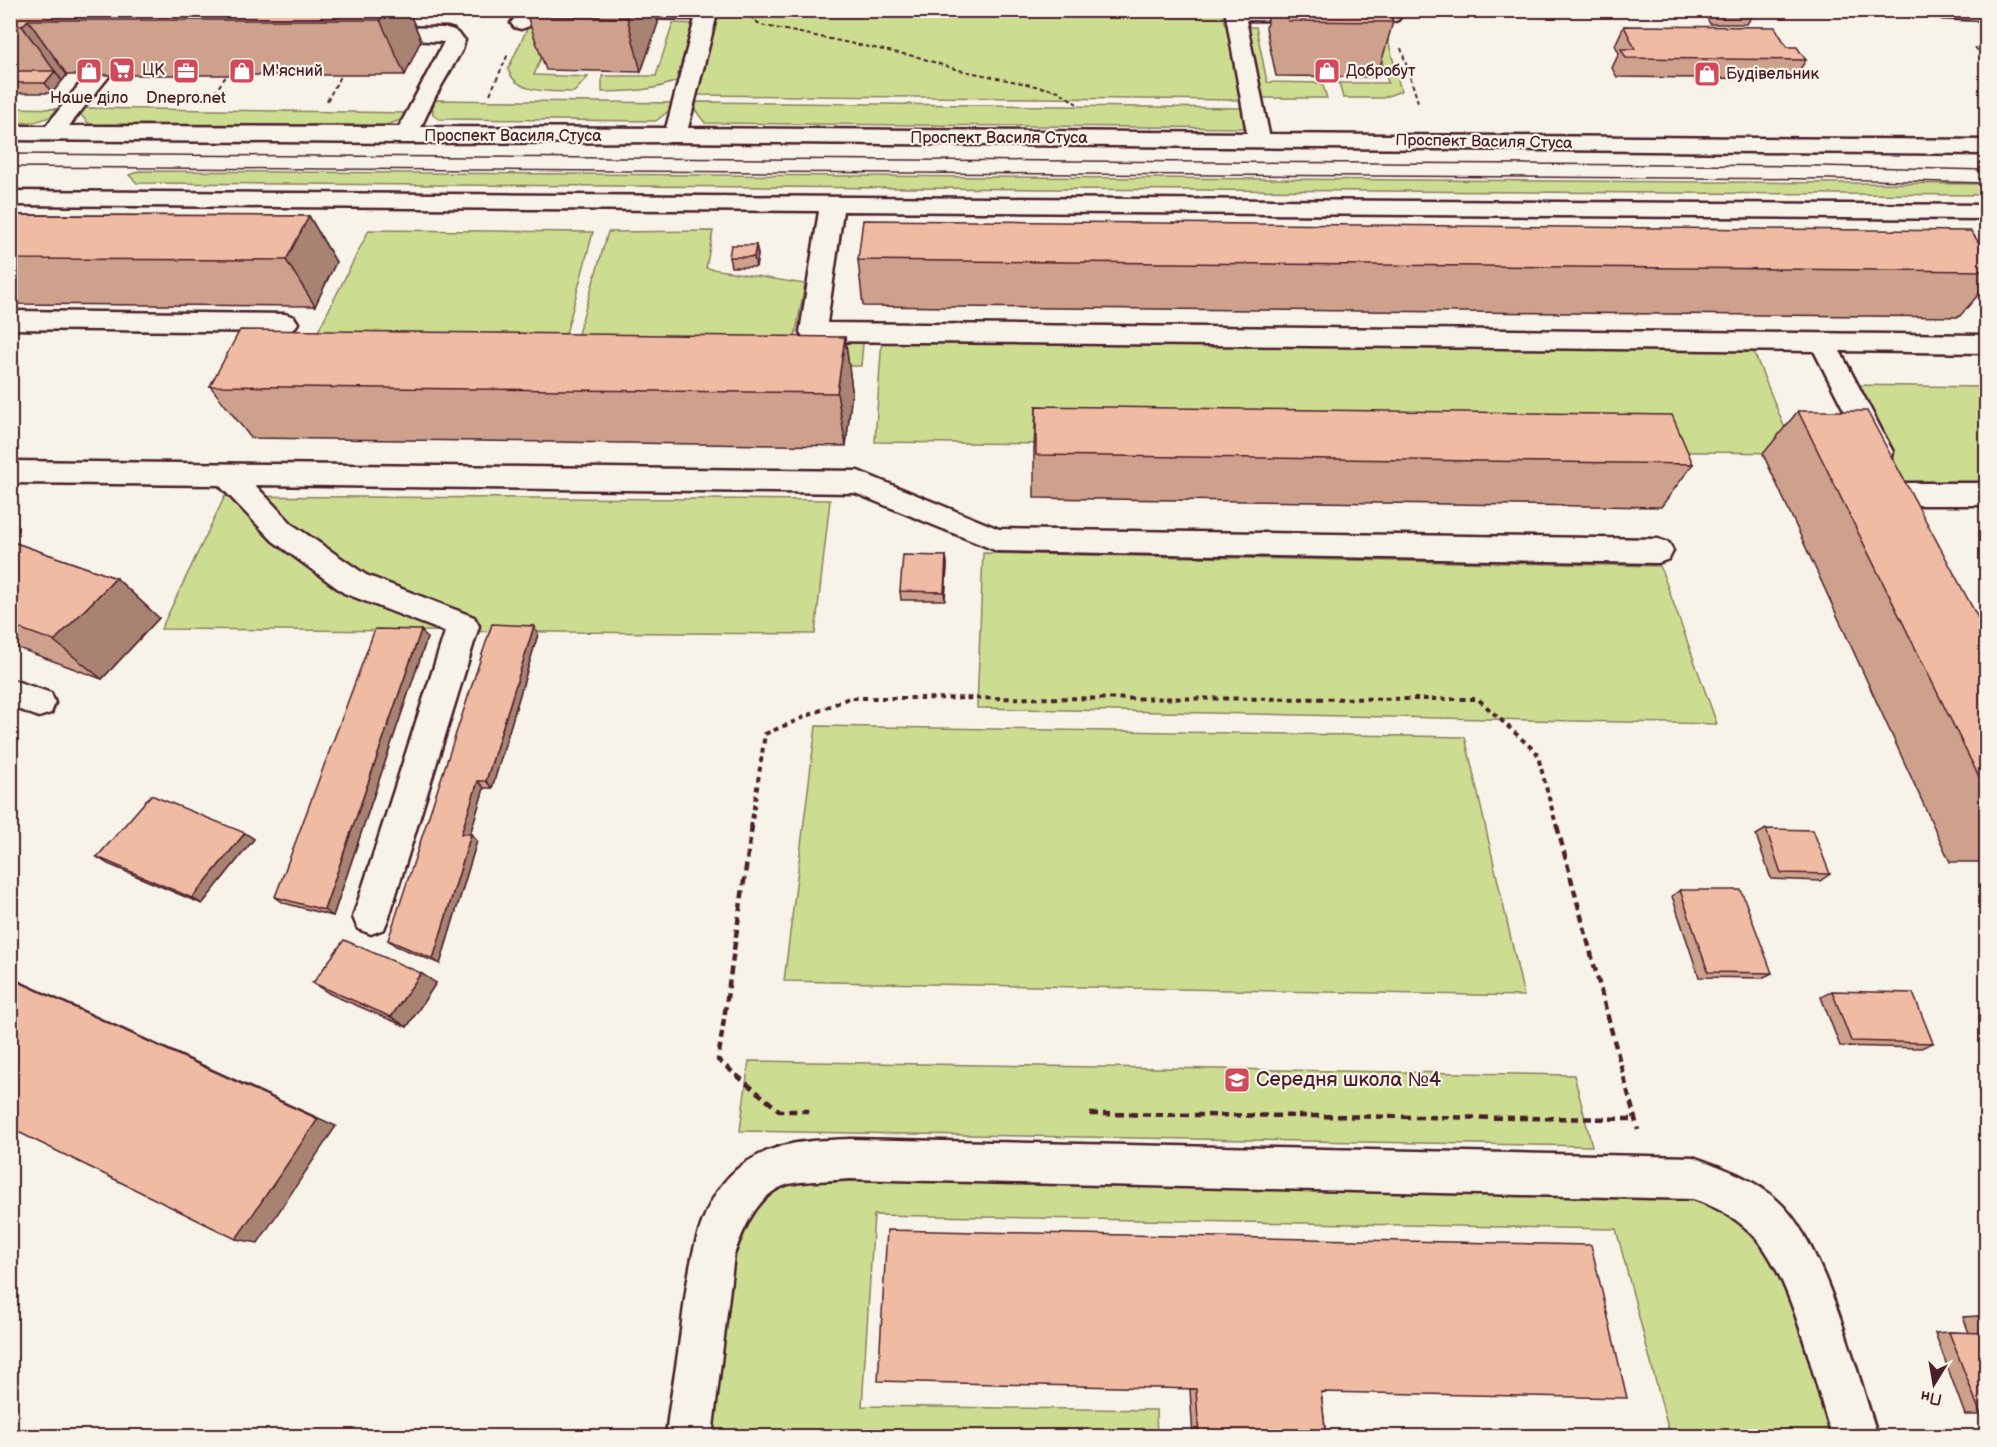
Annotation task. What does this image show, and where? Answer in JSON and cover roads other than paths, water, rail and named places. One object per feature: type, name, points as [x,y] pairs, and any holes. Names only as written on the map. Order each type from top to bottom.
[{"type":"street","points":[[521,23],[553,10],[708,12],[675,135]]},
{"type":"street","points":[[1946,10],[1949,14],[1986,14]]},
{"type":"street","points":[[1259,140],[1235,12],[1390,13]]},
{"type":"street","points":[[354,33],[447,34],[454,40],[452,50],[425,95],[406,136]]},
{"type":"street","points":[[52,134],[99,75]]},
{"type":"street","name":"Проспект Василя Стуса","points":[[10,133],[406,136],[675,135],[1986,147]]},
{"type":"street","points":[[10,198],[1986,212]]},
{"type":"street","points":[[832,204],[813,332],[1986,344]]},
{"type":"street","points":[[1939,211],[1953,234]]},
{"type":"street","points":[[10,320],[285,323]]},
{"type":"street","points":[[1822,342],[1915,524]]},
{"type":"street","points":[[10,472],[858,482],[997,540],[1658,551]]},
{"type":"street","points":[[227,475],[282,533],[355,584],[463,626],[370,917]]},
{"type":"street","points":[[1900,494],[1986,494]]},
{"type":"street","points":[[689,1437],[713,1255],[727,1215],[740,1196],[759,1178],[788,1163],[850,1159],[1693,1178],[1720,1186],[1764,1214],[1786,1240],[1803,1276],[1855,1437]]},
{"type":"tram line","points":[[10,154],[1820,166],[1986,170]]},
{"type":"tram line","points":[[10,167],[1828,179],[1986,183]]},
{"type":"place","name":"ЦК","points":[[122,70]]},
{"type":"place","name":"Наше діло","points":[[89,71]]},
{"type":"place","name":"Dnepro.net","points":[[186,71]]},
{"type":"place","name":"М'ясний","points":[[242,71]]},
{"type":"place","name":"Добробут","points":[[1327,71]]},
{"type":"place","name":"Будівельник","points":[[1707,74]]},
{"type":"place","name":"Середня школа №4","points":[[1237,1080]]}]
